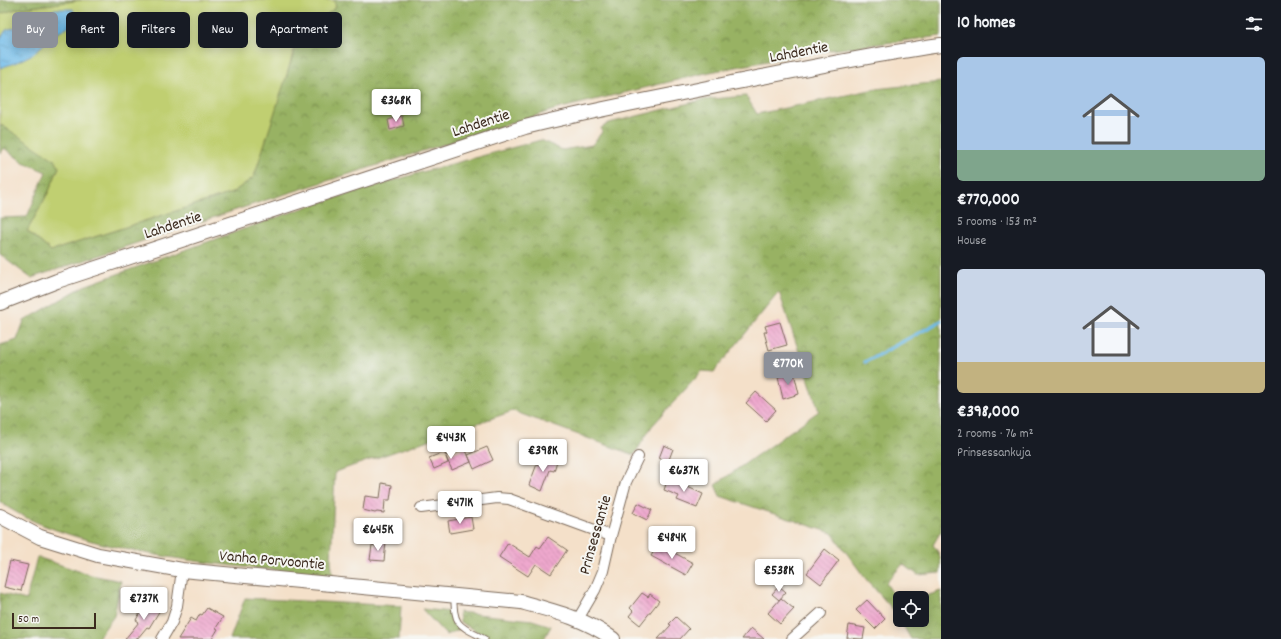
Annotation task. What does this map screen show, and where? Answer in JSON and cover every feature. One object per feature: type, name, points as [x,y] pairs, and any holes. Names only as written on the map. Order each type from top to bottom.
[{"type":"main road","name":"Lahdentie","points":[[0,303],[57,281],[525,128],[582,113],[884,53],[941,45]]},
{"type":"main road","name":"Vanha Porvoontie","points":[[0,517],[40,537],[98,555],[182,570],[521,602],[578,619],[613,639]]},
{"type":"street","name":"Prinsessantie","points":[[578,619],[595,590],[603,571],[626,482],[638,457]]},
{"type":"street","points":[[421,508],[497,498],[509,499],[611,536]]},
{"type":"street","points":[[162,639],[172,622],[177,606],[182,570]]},
{"type":"street","points":[[792,639],[821,613]]},
{"type":"lane","points":[[454,595],[455,618],[458,624],[485,639]]},
{"type":"green space","points":[[0,0],[81,0],[16,9],[0,14]]},
{"type":"green space","points":[[81,0],[334,0],[336,7],[330,12],[256,12],[256,48],[294,48],[285,83],[254,177],[232,193],[51,251],[27,231],[49,191],[59,167],[3,126],[0,126],[0,14],[16,9]]},
{"type":"green space","points":[[334,0],[941,0],[941,36],[815,52],[710,72],[557,109],[263,201],[31,278],[0,255],[0,218],[27,217],[46,172],[23,162],[4,148],[0,154],[0,126],[3,126],[55,160],[59,167],[49,191],[27,231],[51,251],[232,193],[254,177],[295,48],[342,48],[342,12],[330,12],[336,7]]},
{"type":"green space","points":[[941,82],[941,531],[933,545],[938,551],[940,558],[940,573],[918,575],[903,564],[886,583],[893,594],[893,610],[865,578],[832,533],[720,496],[715,485],[819,411],[779,292],[714,372],[702,371],[652,426],[634,455],[513,411],[335,472],[331,561],[333,576],[202,562],[138,552],[106,545],[45,526],[26,518],[0,502],[0,345],[17,340],[24,321],[84,286],[312,205],[422,172],[541,140],[562,150],[592,145],[602,132],[601,128],[609,123],[702,100],[746,96],[757,114],[875,89]]},
{"type":"green space","points":[[37,557],[91,575],[121,581],[114,616],[97,639],[0,639],[0,593],[26,600]]},
{"type":"green space","points":[[941,591],[941,639],[911,639],[904,627],[929,627],[929,595]]},
{"type":"green space","points":[[245,598],[401,606],[399,639],[230,639]]},
{"type":"green space","points":[[422,609],[451,612],[452,620],[460,629],[446,635]]},
{"type":"green space","points":[[459,612],[532,620],[551,626],[544,639],[490,639],[460,622]]},
{"type":"water","points":[[55,9],[73,9],[74,12],[66,12],[66,28],[58,33],[58,12],[50,12]]},
{"type":"water","points":[[12,28],[12,48],[40,48],[33,54],[15,63],[0,68],[0,39],[6,30]]},
{"type":"building","points":[[402,116],[404,126],[390,130],[388,120]]},
{"type":"building","points":[[780,322],[787,345],[769,350],[764,332],[767,332],[765,326]]},
{"type":"building","points":[[794,373],[799,394],[783,399],[778,377]]},
{"type":"building","points":[[756,392],[776,410],[766,421],[746,403]]},
{"type":"building","points":[[664,445],[673,449],[668,462],[659,458]]},
{"type":"building","points":[[487,447],[493,460],[474,469],[468,455]]},
{"type":"building","points":[[465,448],[471,462],[452,470],[446,457],[448,463],[434,469],[429,458],[444,452],[446,456]]},
{"type":"building","points":[[543,455],[557,461],[554,471],[550,470],[542,491],[529,485],[537,464],[539,465]]},
{"type":"building","points":[[668,478],[703,494],[697,508],[677,500],[679,496],[664,490]]},
{"type":"building","points":[[382,483],[392,485],[390,500],[385,500],[384,513],[375,513],[363,510],[365,496],[380,498]]},
{"type":"building","points":[[638,503],[652,510],[647,520],[633,513]]},
{"type":"building","points":[[471,517],[473,529],[450,533],[448,521]]},
{"type":"building","points":[[548,537],[567,550],[551,574],[536,564],[528,576],[499,557],[508,543],[530,557],[537,546],[540,548]]},
{"type":"building","points":[[377,541],[386,542],[384,561],[370,560],[372,545],[376,546]]},
{"type":"building","points":[[658,544],[693,563],[686,575],[651,556]]},
{"type":"building","points":[[825,549],[839,560],[821,584],[807,573]]},
{"type":"building","points":[[10,561],[28,565],[21,591],[4,587]]},
{"type":"building","points":[[779,586],[786,592],[779,600],[772,594]]},
{"type":"building","points":[[642,593],[648,597],[650,594],[659,601],[640,625],[629,616],[633,611],[630,608]]},
{"type":"building","points":[[781,598],[794,609],[780,624],[768,613]]},
{"type":"building","points":[[867,600],[885,619],[875,629],[856,610]]},
{"type":"building","points":[[146,602],[160,610],[149,628],[147,627],[137,639],[125,639],[139,622],[136,620]]},
{"type":"building","points":[[207,608],[223,617],[216,628],[218,629],[212,639],[178,639],[191,618],[196,621],[200,614],[202,615]]},
{"type":"building","points":[[676,617],[689,629],[680,639],[658,639],[671,625],[669,624]]},
{"type":"building","points":[[849,625],[865,628],[863,639],[847,638]]},
{"type":"building","points":[[751,628],[764,639],[742,639]]},
{"type":"waterway","points":[[865,362],[941,321]]}]
